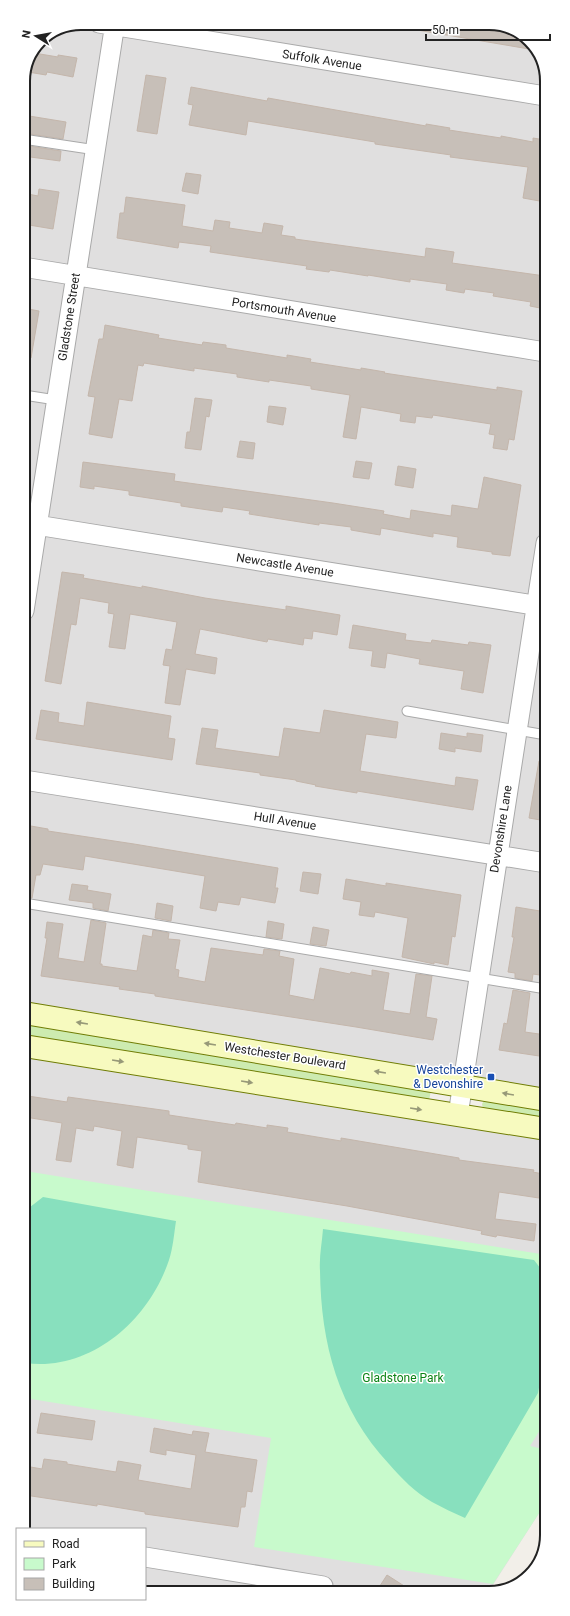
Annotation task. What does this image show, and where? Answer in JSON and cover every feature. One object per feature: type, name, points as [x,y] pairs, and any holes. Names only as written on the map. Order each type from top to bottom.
[{"type":"street","name":"Gladstone Street","points":[[30,524],[56,400],[76,276],[96,150],[109,30]]},
{"type":"street","name":"Suffolk Avenue","points":[[146,30],[540,95]]},
{"type":"street","name":"Portsmouth Avenue","points":[[30,268],[540,351]]},
{"type":"street","name":"Newcastle Avenue","points":[[30,524],[540,606]]},
{"type":"street","name":"Devonshire Lane","points":[[458,1116],[516,730],[540,606]]},
{"type":"street","name":"Hull Avenue","points":[[30,781],[540,862]]},
{"type":"street","name":"Westchester Boulevard","points":[[30,1014],[540,1099]]},
{"type":"street","points":[[30,1047],[540,1129]]},
{"type":"street","points":[[146,1557],[304,1586]]},
{"type":"lane","points":[[30,140],[96,150]]},
{"type":"lane","points":[[30,396],[56,400]]},
{"type":"lane","points":[[407,711],[540,734]]},
{"type":"lane","points":[[30,904],[540,988]]},
{"type":"shaded area","points":[[81,30],[492,30],[509,34],[527,47],[536,61],[540,74],[540,1089],[30,1007],[30,81],[34,61],[37,56],[56,56],[56,37],[71,31]]},
{"type":"shaded area","name":"Gladstone Park","points":[[30,1055],[540,1137],[540,1512],[492,1586],[146,1586],[146,1528],[30,1528]]},
{"type":"green space","points":[[30,1024],[431,1091],[429,1100],[30,1038]]},
{"type":"green space","points":[[485,1099],[540,1106],[540,1121],[483,1109],[482,1104]]},
{"type":"green space","name":"Gladstone Park","points":[[30,1172],[540,1254],[540,1430],[530,1446],[540,1448],[540,1512],[493,1584],[254,1547],[271,1438],[30,1399]]},
{"type":"green space","points":[[43,1197],[176,1221],[169,1260],[160,1282],[147,1303],[132,1321],[114,1337],[94,1350],[73,1359],[49,1364],[30,1363],[30,1207]]},
{"type":"green space","points":[[323,1229],[534,1260],[540,1268],[540,1382],[538,1393],[465,1518],[440,1506],[415,1490],[389,1464],[371,1443],[357,1421],[345,1398],[329,1350],[321,1298],[320,1255]]},
{"type":"building","points":[[417,30],[499,31],[509,34],[523,43],[528,49]]},
{"type":"building","points":[[58,55],[77,58],[73,77],[47,72],[46,75],[31,72],[37,56],[58,57]]},
{"type":"building","points":[[146,75],[166,78],[157,134],[137,131]]},
{"type":"building","points":[[191,87],[267,101],[268,98],[426,126],[426,124],[450,128],[449,130],[501,138],[501,136],[533,142],[533,138],[540,139],[540,201],[523,198],[528,167],[450,157],[451,155],[375,144],[375,142],[248,121],[246,135],[189,125],[193,105],[188,104]]},
{"type":"building","points":[[30,116],[66,122],[63,139],[30,134]]},
{"type":"building","points":[[30,146],[61,151],[60,161],[30,157]]},
{"type":"building","points":[[186,173],[201,175],[198,194],[182,191]]},
{"type":"building","points":[[39,189],[59,192],[53,229],[30,225],[30,194],[38,196]]},
{"type":"building","points":[[126,197],[185,205],[182,226],[213,231],[215,220],[230,222],[229,228],[262,233],[264,223],[283,226],[281,235],[295,237],[295,239],[425,257],[426,248],[454,252],[452,263],[540,275],[540,308],[530,306],[531,302],[493,296],[494,293],[465,289],[464,293],[446,290],[447,284],[410,279],[410,282],[330,270],[329,272],[306,269],[307,266],[210,252],[211,246],[179,242],[178,248],[117,238],[120,213],[124,213]]},
{"type":"building","points":[[30,309],[39,311],[30,358]]},
{"type":"building","points":[[105,325],[159,335],[158,338],[202,345],[203,342],[226,345],[226,348],[287,358],[287,355],[311,359],[310,362],[361,370],[361,368],[385,372],[384,373],[497,390],[497,387],[522,391],[514,440],[509,439],[507,450],[493,448],[495,435],[489,434],[491,424],[433,415],[432,418],[416,416],[415,423],[400,421],[401,414],[361,407],[356,439],[343,437],[350,395],[311,389],[311,386],[237,377],[237,374],[194,368],[194,371],[144,363],[143,366],[138,365],[132,401],[119,399],[112,438],[89,434],[95,397],[88,396],[99,339],[103,339]]},
{"type":"building","points":[[195,398],[212,400],[209,417],[206,416],[201,450],[185,448],[187,432],[190,432]]},
{"type":"building","points":[[269,406],[286,408],[283,425],[267,422]]},
{"type":"building","points":[[240,441],[255,443],[253,459],[237,457]]},
{"type":"building","points":[[356,461],[372,463],[369,479],[353,477]]},
{"type":"building","points":[[83,462],[175,474],[174,481],[384,511],[383,514],[410,519],[411,510],[451,516],[452,505],[478,509],[484,477],[521,485],[510,556],[457,547],[458,537],[433,533],[433,537],[381,528],[380,535],[351,530],[351,527],[319,523],[319,525],[249,514],[250,511],[223,507],[222,512],[181,506],[181,503],[129,495],[129,491],[94,486],[94,489],[80,487]]},
{"type":"building","points":[[398,466],[416,469],[413,488],[395,485]]},
{"type":"building","points":[[62,572],[84,575],[83,578],[142,588],[142,586],[205,598],[286,610],[286,606],[340,615],[337,635],[313,631],[312,639],[304,638],[303,645],[268,639],[267,642],[200,629],[195,654],[217,658],[215,674],[186,669],[180,705],[165,703],[170,666],[163,665],[166,649],[172,650],[177,622],[130,614],[125,649],[109,647],[114,614],[108,613],[109,603],[80,598],[76,625],[71,624],[61,684],[45,681]]},
{"type":"building","points":[[353,625],[406,634],[405,640],[431,643],[432,640],[468,645],[469,642],[491,645],[483,693],[461,689],[464,671],[419,664],[420,659],[387,653],[385,668],[371,666],[373,651],[349,648]]},
{"type":"building","points":[[87,702],[171,716],[168,738],[175,739],[172,760],[36,739],[41,710],[59,713],[58,722],[84,726]]},
{"type":"building","points":[[324,710],[398,722],[396,738],[366,734],[360,771],[455,786],[456,777],[478,780],[473,810],[357,791],[357,793],[315,786],[316,785],[296,780],[260,775],[260,773],[196,764],[202,728],[218,730],[215,748],[279,757],[284,728],[320,733]]},
{"type":"building","points":[[441,733],[467,737],[467,733],[483,735],[481,752],[455,748],[455,752],[439,749]]},
{"type":"building","points":[[539,761],[540,761],[540,820],[529,818]]},
{"type":"building","points":[[30,826],[48,829],[48,831],[278,868],[275,888],[278,888],[275,903],[241,897],[239,905],[218,902],[216,911],[200,908],[205,876],[85,856],[83,870],[43,864],[40,875],[36,875],[32,898],[30,898]]},
{"type":"building","points":[[303,872],[321,874],[318,894],[300,891]]},
{"type":"building","points":[[346,879],[386,886],[386,883],[461,895],[455,937],[452,936],[448,965],[434,962],[434,964],[402,957],[408,918],[375,912],[374,917],[359,915],[361,902],[343,899]]},
{"type":"building","points":[[72,884],[88,886],[87,890],[111,894],[108,911],[93,908],[93,903],[69,900]]},
{"type":"building","points":[[157,903],[173,906],[171,921],[155,918]]},
{"type":"building","points":[[516,907],[540,911],[540,975],[533,974],[532,981],[515,978],[515,973],[508,972],[514,937],[512,937]]},
{"type":"building","points":[[91,920],[106,923],[100,964],[102,964],[102,966],[137,971],[143,935],[152,937],[153,930],[169,933],[168,939],[180,940],[175,969],[179,970],[178,977],[205,982],[211,948],[263,955],[264,949],[280,951],[279,956],[294,959],[289,995],[314,1000],[320,968],[350,974],[351,972],[372,976],[372,970],[389,973],[383,1010],[410,1014],[416,974],[432,976],[426,1017],[437,1019],[433,1040],[155,996],[155,994],[119,989],[120,987],[41,976],[47,938],[45,938],[47,922],[63,924],[58,958],[84,962]]},
{"type":"building","points":[[268,921],[284,924],[282,939],[266,937]]},
{"type":"building","points":[[313,927],[329,930],[326,946],[310,944]]},
{"type":"building","points":[[513,990],[530,993],[525,1032],[540,1034],[540,1056],[499,1050],[504,1023],[507,1024]]},
{"type":"building","points":[[30,1096],[67,1102],[68,1097],[169,1111],[169,1115],[235,1125],[236,1123],[267,1128],[267,1125],[288,1128],[287,1132],[341,1141],[341,1138],[459,1158],[459,1160],[534,1170],[533,1172],[540,1173],[539,1198],[499,1192],[495,1219],[536,1224],[534,1241],[497,1235],[496,1237],[481,1234],[482,1231],[347,1206],[198,1182],[202,1151],[188,1149],[188,1145],[137,1137],[133,1168],[117,1165],[122,1131],[94,1126],[93,1131],[76,1128],[71,1162],[56,1160],[62,1123],[30,1118]]},
{"type":"building","points":[[41,1413],[95,1421],[92,1440],[37,1433]]},
{"type":"building","points":[[154,1428],[192,1435],[193,1431],[209,1433],[205,1452],[257,1460],[252,1492],[247,1491],[245,1507],[241,1507],[238,1527],[145,1514],[145,1512],[97,1504],[97,1506],[30,1496],[30,1467],[42,1469],[44,1459],[116,1472],[118,1461],[141,1465],[138,1480],[191,1489],[196,1455],[166,1450],[166,1455],[150,1452]]},
{"type":"building","points":[[387,1575],[404,1586],[380,1586]]},
{"type":"place","name":"Westchester & Devonshire","points":[[491,1077]]}]
